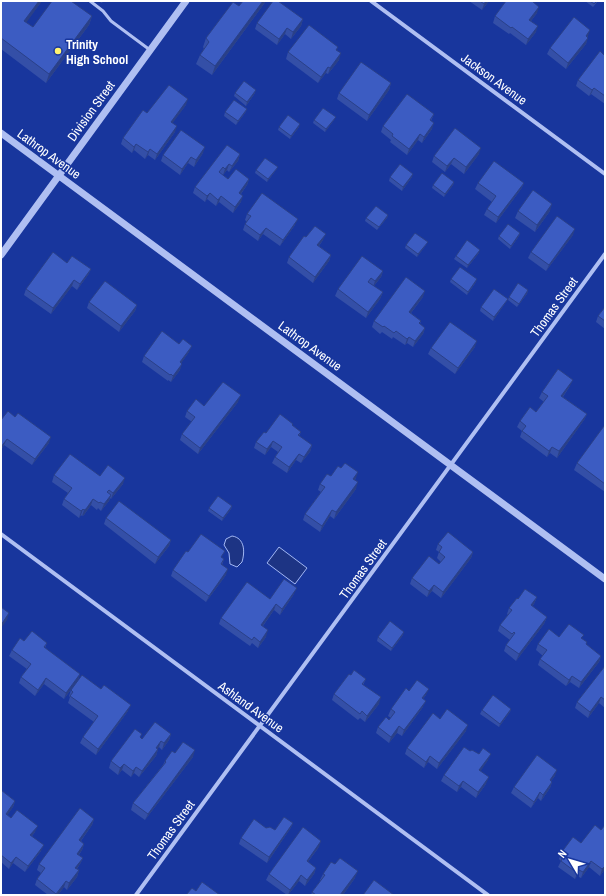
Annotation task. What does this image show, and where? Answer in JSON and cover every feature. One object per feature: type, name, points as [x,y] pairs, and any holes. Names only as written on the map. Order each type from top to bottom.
[{"type":"street","name":"Division Street","points":[[1,255],[186,1]]},
{"type":"street","name":"Jackson Avenue","points":[[371,1],[605,174]]},
{"type":"street","name":"Lathrop Avenue","points":[[1,133],[605,579]]},
{"type":"street","name":"Thomas Street","points":[[136,895],[605,254]]},
{"type":"street","name":"Ashland Avenue","points":[[1,534],[488,895]]},
{"type":"lane","points":[[90,1],[103,11],[111,21],[150,50]]},
{"type":"water","points":[[232,536],[236,537],[242,542],[244,550],[242,562],[237,567],[230,564],[229,553],[224,545],[226,539]]},
{"type":"water","points":[[279,547],[307,568],[295,584],[267,563]]},
{"type":"building","points":[[1,1],[39,1],[24,21],[33,27],[52,1],[71,1],[92,16],[49,74],[1,38]]},
{"type":"building","points":[[243,1],[263,1],[215,66],[200,55],[209,42],[206,38],[233,2],[239,6]]},
{"type":"building","points":[[273,1],[278,1],[303,19],[293,32],[287,28],[279,39],[257,23]]},
{"type":"building","points":[[506,1],[532,1],[539,7],[529,20],[538,26],[528,39],[495,16]]},
{"type":"building","points":[[590,1],[597,1],[594,4]]},
{"type":"building","points":[[574,17],[590,30],[586,36],[588,38],[568,63],[550,48]]},
{"type":"building","points":[[309,25],[338,47],[336,50],[341,53],[321,77],[288,52]]},
{"type":"building","points":[[600,51],[605,56],[605,96],[594,88],[592,90],[578,80]]},
{"type":"building","points":[[361,62],[391,83],[369,115],[339,93]]},
{"type":"building","points":[[244,81],[256,90],[247,102],[235,93]]},
{"type":"building","points":[[169,85],[188,99],[171,122],[177,126],[157,154],[150,149],[148,152],[136,144],[134,147],[123,138],[143,110],[147,113]]},
{"type":"building","points":[[407,94],[434,114],[430,120],[434,123],[424,137],[420,134],[409,149],[392,136],[393,134],[383,126]]},
{"type":"building","points":[[234,100],[247,109],[238,121],[225,112]]},
{"type":"building","points":[[323,108],[336,117],[326,129],[314,120]]},
{"type":"building","points":[[288,115],[300,124],[291,136],[279,127]]},
{"type":"building","points":[[455,128],[481,148],[466,167],[454,158],[447,166],[434,156]]},
{"type":"building","points":[[181,130],[205,147],[196,160],[191,157],[182,169],[163,155]]},
{"type":"building","points":[[227,145],[240,154],[232,166],[229,164],[225,169],[223,167],[219,172],[228,179],[236,169],[249,179],[239,193],[243,196],[235,207],[221,196],[218,200],[210,193],[207,196],[195,187]]},
{"type":"building","points":[[265,158],[278,167],[268,179],[256,170]]},
{"type":"building","points":[[494,161],[524,183],[498,217],[487,209],[496,196],[478,183]]},
{"type":"building","points":[[400,164],[413,174],[403,187],[390,177]]},
{"type":"building","points":[[442,173],[454,182],[445,194],[433,185]]},
{"type":"building","points":[[533,190],[552,204],[537,225],[518,211]]},
{"type":"building","points":[[262,193],[298,219],[283,240],[266,228],[260,235],[245,224],[251,216],[247,214]]},
{"type":"building","points":[[376,206],[388,215],[379,227],[366,218]]},
{"type":"building","points":[[557,216],[575,229],[549,265],[531,252]]},
{"type":"building","points":[[508,224],[520,233],[511,246],[499,236]]},
{"type":"building","points":[[315,226],[326,234],[317,245],[331,255],[315,277],[289,257],[304,236],[306,237]]},
{"type":"building","points":[[415,233],[428,242],[418,254],[406,245]]},
{"type":"building","points":[[467,240],[480,250],[468,265],[456,256]]},
{"type":"building","points":[[53,252],[67,263],[72,256],[91,269],[80,284],[74,280],[53,308],[26,289]]},
{"type":"building","points":[[362,256],[383,271],[375,281],[371,278],[368,282],[383,292],[368,312],[338,289]]},
{"type":"building","points":[[460,267],[477,279],[468,292],[451,279]]},
{"type":"building","points":[[406,277],[425,291],[409,312],[421,321],[419,323],[425,328],[415,341],[409,337],[407,339],[396,331],[394,333],[374,321]]},
{"type":"building","points":[[105,281],[137,305],[121,326],[89,302]]},
{"type":"building","points":[[518,283],[528,290],[519,304],[509,297]]},
{"type":"building","points":[[494,289],[508,299],[494,317],[481,307]]},
{"type":"building","points":[[605,307],[605,321],[598,316]]},
{"type":"building","points":[[450,322],[477,341],[458,368],[431,348]]},
{"type":"building","points":[[162,331],[179,344],[183,339],[192,346],[180,362],[182,364],[173,376],[144,356]]},
{"type":"building","points":[[558,369],[573,380],[561,396],[587,414],[559,451],[552,447],[549,451],[522,431],[526,426],[520,421],[530,407],[536,412],[548,396],[542,392]]},
{"type":"building","points":[[223,382],[241,395],[200,448],[182,434],[195,417],[187,411],[196,399],[204,406]]},
{"type":"building","points":[[8,411],[15,417],[18,413],[51,437],[35,459],[7,439],[1,447],[1,420]]},
{"type":"building","points":[[280,414],[301,432],[298,435],[312,445],[304,457],[299,454],[289,467],[275,457],[282,447],[273,441],[267,449],[256,442],[264,432],[266,433]]},
{"type":"building","points":[[605,426],[605,484],[577,463]]},
{"type":"building","points":[[70,454],[100,476],[108,465],[125,478],[113,493],[109,490],[107,492],[111,495],[104,504],[93,499],[86,509],[81,511],[64,499],[72,488],[54,475]]},
{"type":"building","points":[[345,463],[358,472],[353,479],[358,482],[336,512],[332,510],[322,526],[305,514],[325,487],[320,484],[327,474],[331,476],[338,466],[341,468]]},
{"type":"building","points":[[218,496],[232,506],[223,518],[209,508]]},
{"type":"building","points":[[119,501],[171,540],[158,557],[106,518]]},
{"type":"building","points":[[448,532],[473,552],[443,592],[434,585],[429,591],[412,578],[429,556],[439,564],[445,557],[439,552],[442,547],[438,544]]},
{"type":"building","points":[[201,534],[225,551],[221,557],[224,559],[221,564],[228,569],[209,596],[173,570],[186,551],[188,552]]},
{"type":"building","points":[[284,579],[297,588],[282,609],[276,604],[261,625],[268,630],[260,642],[254,637],[252,640],[221,618],[247,582],[270,599]]},
{"type":"building","points":[[525,589],[537,597],[531,605],[547,617],[519,654],[506,645],[515,633],[514,632],[512,634],[500,625],[512,610],[509,608]]},
{"type":"building","points":[[1,607],[9,613],[1,625]]},
{"type":"building","points":[[390,621],[404,632],[392,648],[378,637]]},
{"type":"building","points":[[569,624],[584,635],[581,638],[601,656],[581,682],[572,676],[569,680],[540,659],[547,650],[538,644],[549,629],[559,637]]},
{"type":"building","points":[[32,631],[47,643],[44,647],[80,674],[66,693],[46,678],[38,690],[21,677],[31,664],[12,650],[20,638],[24,641]]},
{"type":"building","points":[[605,666],[605,700],[601,697],[590,712],[577,702]]},
{"type":"building","points":[[354,670],[366,679],[362,684],[381,697],[367,716],[362,711],[360,714],[334,694],[349,674],[351,675]]},
{"type":"building","points":[[82,675],[101,689],[104,685],[131,705],[98,749],[83,737],[98,716],[70,696],[73,692],[71,690]]},
{"type":"building","points":[[417,680],[429,689],[422,698],[426,701],[404,730],[399,726],[391,737],[378,727],[386,717],[389,720],[395,712],[391,709],[406,688],[409,691]]},
{"type":"building","points":[[493,695],[511,709],[500,724],[482,710]]},
{"type":"building","points":[[447,709],[468,725],[439,763],[430,756],[426,762],[407,748],[433,713],[440,719]]},
{"type":"building","points":[[155,722],[171,734],[164,743],[161,741],[156,748],[158,749],[142,771],[136,767],[133,771],[124,764],[120,768],[111,761],[135,729],[142,734],[140,737],[142,739]]},
{"type":"building","points":[[183,742],[195,750],[148,814],[133,803],[166,762],[165,761],[172,751],[175,753]]},
{"type":"building","points":[[464,747],[479,754],[483,748],[491,754],[479,770],[489,777],[478,792],[463,781],[459,786],[444,775]]},
{"type":"building","points":[[537,755],[557,770],[550,780],[552,782],[543,795],[540,792],[534,802],[514,787]]},
{"type":"building","points":[[1,790],[15,801],[6,814],[11,818],[17,810],[38,826],[30,835],[44,845],[28,866],[16,857],[11,863],[1,855]]},
{"type":"building","points":[[80,808],[94,819],[79,840],[84,844],[77,854],[83,858],[75,868],[79,870],[69,883],[66,881],[56,894],[37,879],[45,868],[39,864]]},
{"type":"building","points":[[284,817],[293,823],[269,857],[241,838],[254,819],[266,828],[270,827],[275,830]]},
{"type":"building","points":[[595,825],[601,830],[605,825],[605,866],[602,869],[591,861],[583,872],[579,870],[577,873],[561,861],[564,855],[561,853],[573,837],[581,843]]},
{"type":"building","points":[[303,827],[321,841],[307,861],[316,868],[307,880],[301,875],[290,890],[269,874]]},
{"type":"building","points":[[340,858],[358,871],[340,895],[316,895],[312,892],[325,875],[323,874],[331,862],[335,864]]},
{"type":"building","points":[[374,880],[394,895],[363,895]]},
{"type":"building","points":[[202,882],[220,895],[186,895],[192,888],[196,891]]},
{"type":"place","name":"Trinity High School","points":[[58,51]]}]
